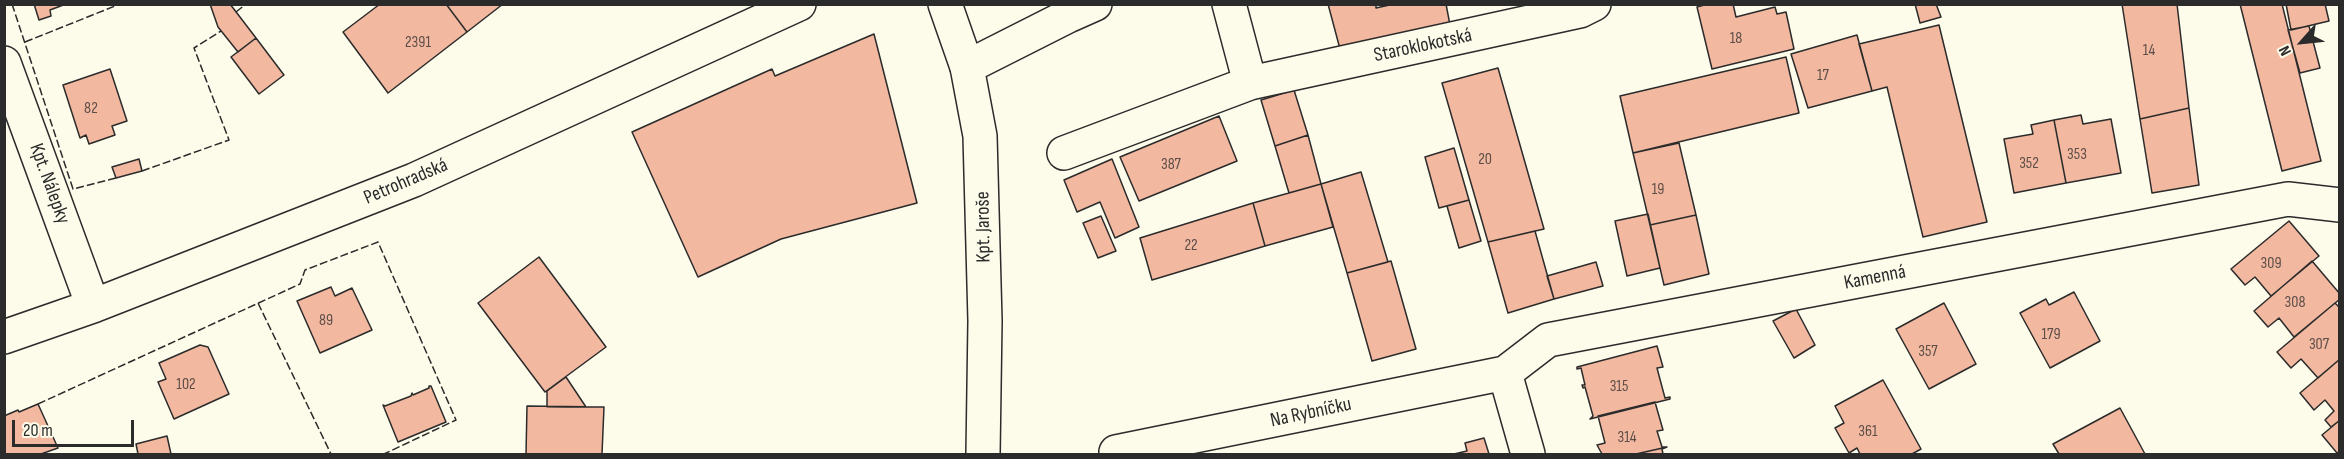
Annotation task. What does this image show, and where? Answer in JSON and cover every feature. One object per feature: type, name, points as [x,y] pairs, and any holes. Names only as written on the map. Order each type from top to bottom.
[{"type":"street","name":"Petrohradská","points":[[4,337],[93,306],[414,180],[800,4]]},
{"type":"street","name":"Kpt. Jaroše","points":[[945,4],[967,68],[980,136],[986,321],[982,454]]},
{"type":"street","points":[[967,68],[1095,4]]},
{"type":"street","points":[[1229,4],[1250,83]]},
{"type":"street","name":"Staroklokotská","points":[[1064,153],[1250,83],[1580,11],[1594,4]]},
{"type":"street","name":"Kpt. Nálepky","points":[[4,63],[93,306]]},
{"type":"street","name":"Kamenná","points":[[1505,373],[1548,340],[2288,199],[2340,205]]},
{"type":"street","points":[[1505,373],[1528,454]]},
{"type":"street","name":"Na Rybníčku","points":[[1116,452],[1505,373]]},
{"type":"building","points":[[34,4],[66,4],[50,10],[51,16],[39,20]]},
{"type":"building","points":[[210,4],[230,4],[256,38],[238,52],[218,27]]},
{"type":"building","points":[[380,4],[446,4],[467,32],[388,93],[343,32]]},
{"type":"building","points":[[446,4],[503,4],[467,32]]},
{"type":"building","points":[[1328,4],[1376,4],[1376,8],[1394,4],[1446,4],[1450,25],[1340,49]]},
{"type":"building","points":[[1708,4],[1733,4],[1736,17],[1775,7],[1777,14],[1786,12],[1794,49],[1712,69],[1697,7]]},
{"type":"building","points":[[1915,4],[1936,4],[1941,17],[1920,23]]},
{"type":"building","points":[[2122,4],[2177,4],[2189,108],[2140,119]]},
{"type":"building","points":[[2240,4],[2282,4],[2321,161],[2282,171]]},
{"type":"building","points":[[2286,4],[2325,4],[2329,21],[2291,30]]},
{"type":"building","points":[[1939,25],[1987,222],[1923,237],[1887,87],[1872,91],[1859,44]]},
{"type":"building","points":[[2309,26],[2320,68],[2300,73],[2288,30]]},
{"type":"building","points":[[874,34],[917,203],[781,239],[698,277],[632,132],[772,69],[775,76]]},
{"type":"building","points":[[1857,35],[1872,91],[1808,108],[1791,54]]},
{"type":"building","points":[[256,38],[284,75],[259,94],[231,57]]},
{"type":"building","points":[[1786,57],[1799,113],[1633,153],[1620,96]]},
{"type":"building","points":[[1498,68],[1544,229],[1488,242],[1442,83]]},
{"type":"building","points":[[110,69],[127,121],[112,126],[115,135],[89,144],[86,135],[80,138],[63,85]]},
{"type":"building","points":[[1294,90],[1308,135],[1275,146],[1261,100]]},
{"type":"building","points":[[2189,108],[2199,185],[2152,193],[2140,119]]},
{"type":"building","points":[[2081,115],[2083,124],[2111,119],[2121,173],[2066,183],[2054,120]]},
{"type":"building","points":[[1219,116],[1237,161],[1139,201],[1120,157]]},
{"type":"building","points":[[2054,120],[2066,183],[2014,193],[2004,139],[2033,134],[2031,125]]},
{"type":"building","points":[[1308,135],[1321,184],[1289,193],[1275,146]]},
{"type":"building","points":[[1679,143],[1696,215],[1650,225],[1633,153]]},
{"type":"building","points":[[1454,148],[1469,200],[1439,208],[1425,157]]},
{"type":"building","points":[[139,159],[142,171],[116,178],[112,167]]},
{"type":"building","points":[[1112,159],[1139,227],[1115,238],[1100,202],[1077,212],[1064,180]]},
{"type":"building","points":[[1361,172],[1388,262],[1347,273],[1321,184]]},
{"type":"building","points":[[1321,184],[1333,227],[1265,246],[1253,203]]},
{"type":"building","points":[[1469,200],[1481,241],[1459,248],[1447,206]]},
{"type":"building","points":[[1253,203],[1265,246],[1152,280],[1140,238]]},
{"type":"building","points":[[1648,214],[1660,268],[1627,276],[1615,221]]},
{"type":"building","points":[[1696,215],[1709,274],[1664,285],[1650,225]]},
{"type":"building","points":[[1101,216],[1116,251],[1098,258],[1083,223]]},
{"type":"building","points":[[2289,221],[2319,256],[2271,296],[2255,277],[2245,285],[2231,269]]},
{"type":"building","points":[[1535,231],[1554,299],[1508,313],[1488,242]]},
{"type":"building","points":[[539,257],[606,347],[545,392],[478,303]]},
{"type":"building","points":[[1391,261],[1416,349],[1372,361],[1347,273]]},
{"type":"building","points":[[2312,261],[2340,294],[2340,299],[2294,337],[2279,318],[2268,327],[2254,311]]},
{"type":"building","points":[[1596,262],[1603,286],[1554,299],[1547,276]]},
{"type":"building","points":[[331,287],[335,296],[352,288],[372,330],[320,353],[297,301]]},
{"type":"building","points":[[2074,292],[2100,341],[2050,368],[2020,313],[2046,299],[2049,305]]},
{"type":"building","points":[[1944,303],[1976,364],[1929,389],[1896,329]]},
{"type":"building","points":[[2335,303],[2340,308],[2340,359],[2318,378],[2301,359],[2291,368],[2277,352]]},
{"type":"building","points":[[1796,309],[1815,345],[1794,358],[1773,321]]},
{"type":"building","points":[[200,345],[208,347],[229,394],[174,419],[158,382],[166,379],[159,363]]},
{"type":"building","points":[[1657,346],[1663,367],[1657,368],[1665,398],[1670,397],[1670,399],[1590,419],[1593,416],[1585,387],[1583,388],[1582,385],[1585,385],[1581,368],[1577,369],[1577,367]]},
{"type":"building","points":[[2340,359],[2340,420],[2331,427],[2325,420],[2334,411],[2325,400],[2314,410],[2300,393]]},
{"type":"building","points":[[566,377],[586,407],[547,407],[547,391]]},
{"type":"building","points":[[1883,380],[1921,449],[1912,454],[1860,454],[1857,448],[1849,453],[1835,428],[1844,423],[1835,406]]},
{"type":"building","points":[[431,386],[446,422],[398,442],[383,405],[411,396],[412,393],[413,395]]},
{"type":"building","points":[[1655,402],[1663,430],[1657,431],[1662,447],[1667,447],[1636,454],[1602,454],[1597,445],[1605,443],[1598,416]]},
{"type":"building","points":[[38,404],[58,448],[41,454],[4,454],[4,416]]},
{"type":"building","points":[[527,406],[604,407],[602,454],[526,454]]},
{"type":"building","points":[[2120,408],[2145,454],[2059,454],[2053,444]]},
{"type":"building","points":[[2340,420],[2340,451],[2337,453],[2322,435]]},
{"type":"building","points":[[167,436],[171,454],[138,454],[136,444]]},
{"type":"building","points":[[1484,438],[1489,454],[1454,454],[1467,451],[1465,443]]},
{"type":"building","points":[[1667,447],[1662,449],[1663,454],[1636,454]]},
{"type":"fence","points":[[12,4],[73,189],[116,178]]},
{"type":"fence","points":[[25,42],[120,4]]},
{"type":"fence","points":[[236,12],[246,4]]},
{"type":"fence","points":[[142,171],[229,140],[194,48],[221,31]]},
{"type":"fence","points":[[38,404],[300,284],[305,270],[378,242],[456,420],[384,454]]},
{"type":"fence","points":[[258,303],[331,454]]}]
